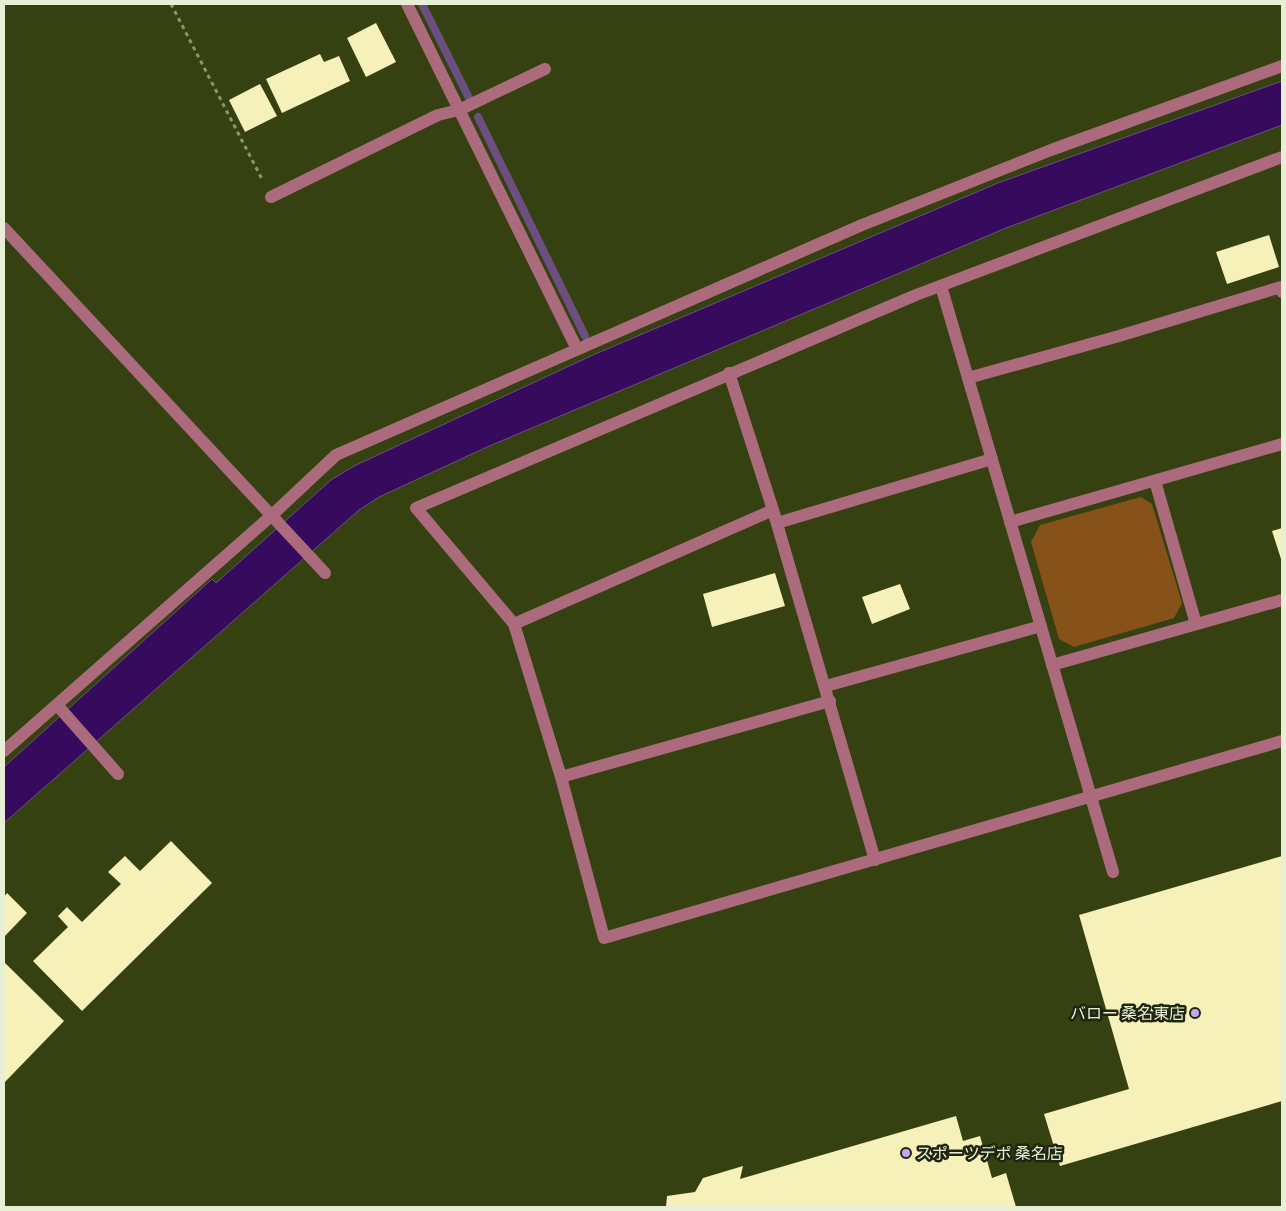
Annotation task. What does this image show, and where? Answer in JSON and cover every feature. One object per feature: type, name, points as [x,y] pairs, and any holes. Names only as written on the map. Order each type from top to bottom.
[{"type":"street","points":[[407,4],[577,349]]},
{"type":"street","points":[[4,751],[271,516],[336,455],[871,222],[1051,150],[1282,66]]},
{"type":"street","points":[[271,197],[438,115],[459,110],[544,69]]},
{"type":"street","points":[[1282,157],[941,286],[729,373],[416,508],[514,624],[561,778],[604,938],[1282,741]]},
{"type":"street","points":[[4,228],[325,573]]},
{"type":"street","points":[[941,286],[1113,872]]},
{"type":"street","points":[[968,378],[1118,336],[1281,287],[1282,292]]},
{"type":"street","points":[[729,373],[826,686],[875,860]]},
{"type":"street","points":[[1010,522],[1282,444]]},
{"type":"street","points":[[777,523],[992,459]]},
{"type":"street","points":[[1155,481],[1196,624]]},
{"type":"street","points":[[514,624],[773,510]]},
{"type":"street","points":[[1052,665],[1282,600]]},
{"type":"street","points":[[826,686],[1041,626]]},
{"type":"street","points":[[561,778],[830,701]]},
{"type":"street","points":[[57,705],[118,774]]},
{"type":"path","points":[[171,4],[271,197]]},
{"type":"shaded area","points":[[1282,81],[1282,125],[1006,228],[487,447],[379,497],[359,510],[4,823],[4,767],[212,579],[216,583],[331,480],[354,466],[593,355],[998,183]]},
{"type":"shaded area","points":[[1141,497],[1152,504],[1182,603],[1174,618],[1074,647],[1059,639],[1031,542],[1040,525]]},
{"type":"building","points":[[376,23],[396,62],[366,77],[347,38]]},
{"type":"building","points":[[320,54],[324,62],[339,56],[350,81],[282,113],[266,79]]},
{"type":"building","points":[[260,84],[277,116],[245,132],[229,100]]},
{"type":"building","points":[[1269,235],[1279,267],[1227,284],[1216,252]]},
{"type":"building","points":[[1282,528],[1282,562],[1272,531]]},
{"type":"building","points":[[775,573],[785,606],[712,627],[703,594]]},
{"type":"building","points":[[900,584],[910,609],[872,624],[862,597]]},
{"type":"building","points":[[171,841],[212,883],[82,1011],[33,961],[68,927],[58,916],[67,907],[82,922],[121,884],[108,872],[125,856],[140,871]]},
{"type":"building","name":"バロー 桑名東店","points":[[1282,856],[1282,1101],[1060,1166],[1044,1114],[1129,1089],[1079,915]]},
{"type":"building","points":[[7,893],[27,913],[4,937],[4,897]]},
{"type":"building","points":[[4,962],[64,1021],[4,1083]]},
{"type":"building","name":"スポーツデポ 桑名店","points":[[956,1116],[963,1141],[980,1136],[992,1178],[1006,1173],[1016,1207],[666,1207],[667,1196],[695,1192],[703,1178],[743,1166],[740,1179]]},
{"type":"waterway","points":[[422,4],[470,100]]},
{"type":"waterway","points":[[478,117],[585,336]]},
{"type":"place","name":"バロー 桑名東店","points":[[1195,1013]]},
{"type":"place","name":"スポーツデポ 桑名店","points":[[906,1153]]}]
